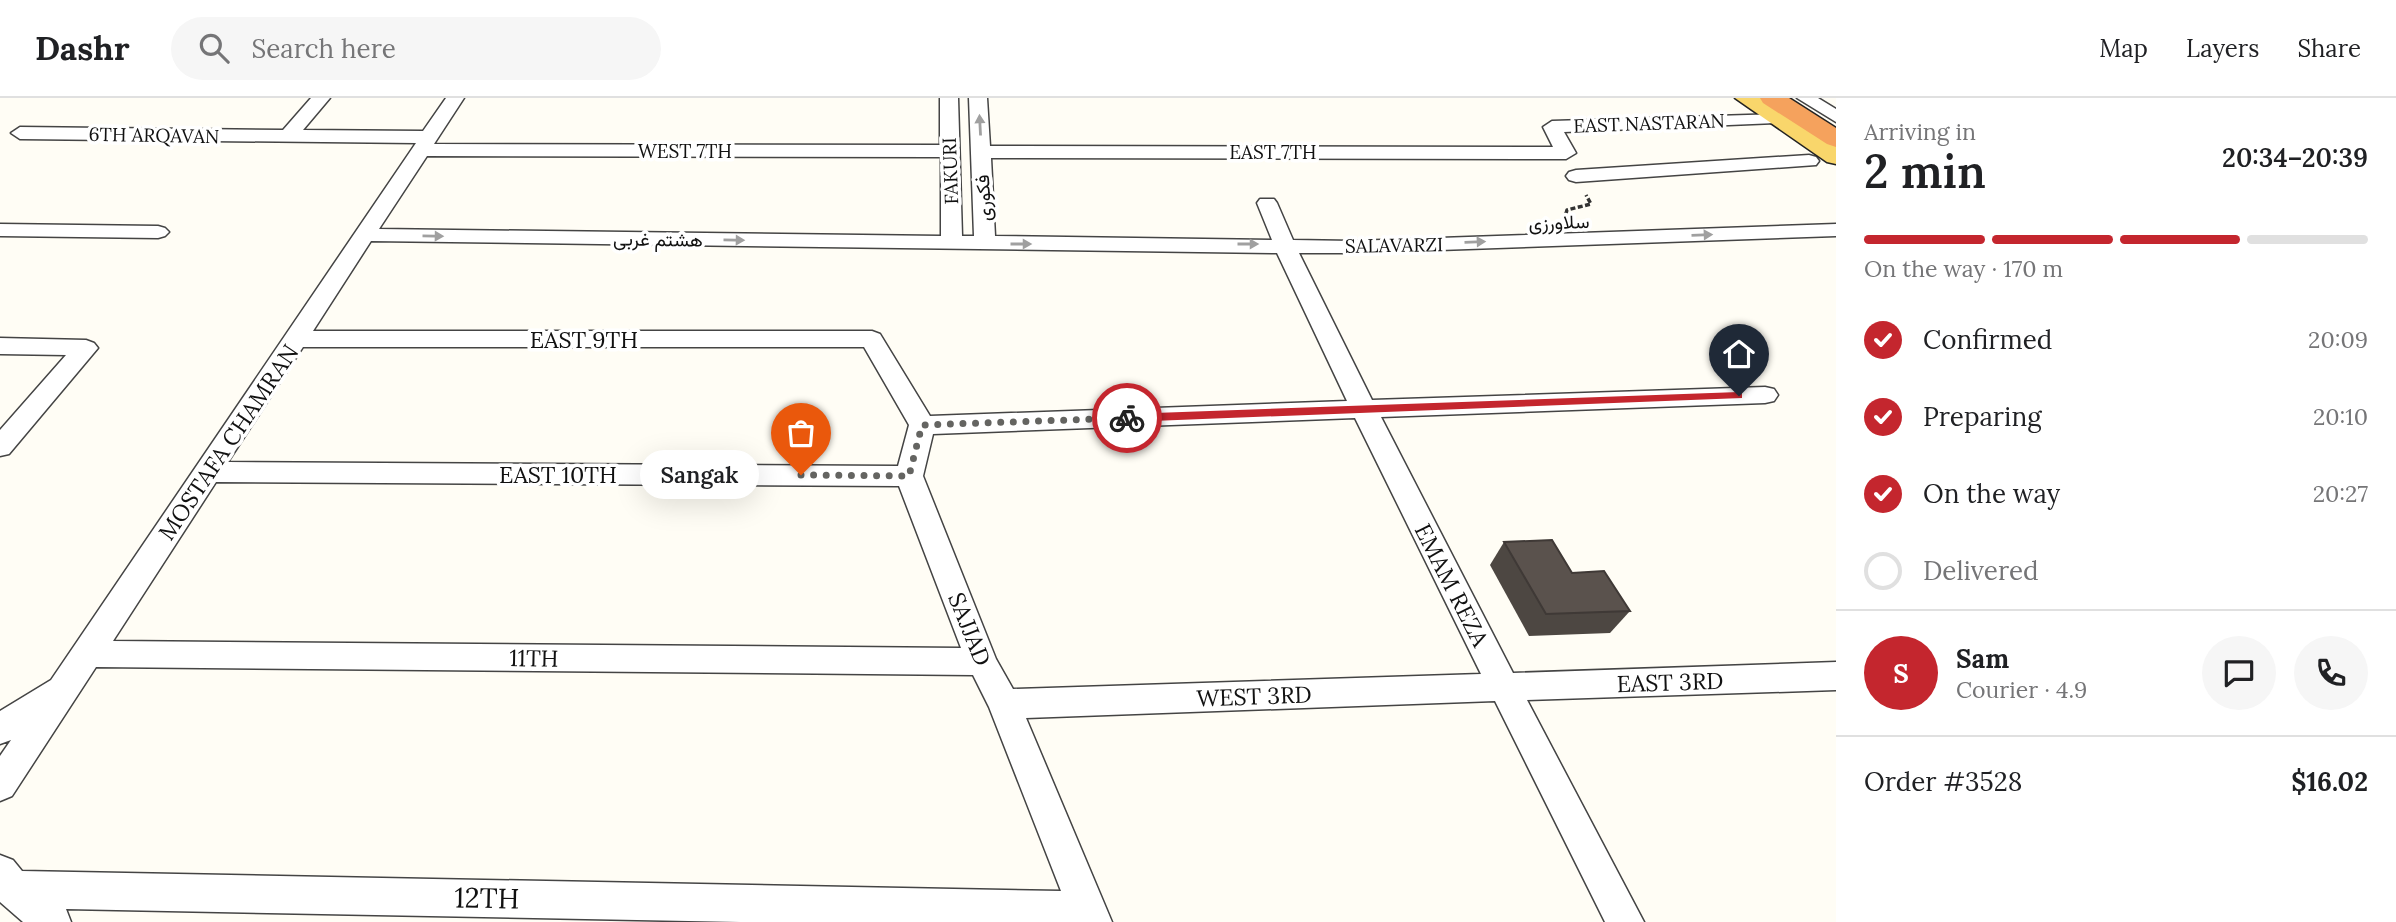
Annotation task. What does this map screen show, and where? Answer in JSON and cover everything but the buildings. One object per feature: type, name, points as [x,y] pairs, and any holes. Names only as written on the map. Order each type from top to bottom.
[{"type":"highway","points":[[1819,98],[1836,109]]},
{"type":"highway","points":[[1777,105],[1836,139]]},
{"type":"main road","points":[[1745,98],[1777,105],[1836,157]]},
{"type":"street","points":[[288,136],[321,98]]},
{"type":"street","name":"MOSTAFA CHAMRAN","points":[[0,785],[455,98]]},
{"type":"street","name":"FAKURI","points":[[949,98],[952,243]]},
{"type":"street","name":"FAKURI","points":[[978,98],[981,152]]},
{"type":"street","points":[[1806,98],[1836,117]]},
{"type":"street","points":[[1777,105],[1836,131]]},
{"type":"street","name":"EAST NASTARAN","points":[[1566,153],[1552,127],[1777,105]]},
{"type":"street","name":"6TH ARQAVAN","points":[[20,133],[288,136],[425,144]]},
{"type":"street","name":"WEST 7TH","points":[[425,144],[949,151]]},
{"type":"street","name":"EAST 7TH","points":[[981,152],[1566,153]]},
{"type":"street","name":"فکوری","points":[[981,152],[985,244]]},
{"type":"street","points":[[1576,176],[1810,160]]},
{"type":"street","name":"EMAM REZA","points":[[1268,203],[1284,244],[1364,410],[1503,688],[1625,922]]},
{"type":"street","points":[[1826,211],[1836,229]]},
{"type":"street","name":"سلاورزی","points":[[1284,244],[1339,230],[1826,211]]},
{"type":"street","name":"SALAVARZI","points":[[952,243],[1284,244],[1353,247],[1836,229]]},
{"type":"street","points":[[0,230],[158,232]]},
{"type":"street","name":"هشتم غربی","points":[[365,235],[952,243]]},
{"type":"street","name":"EAST 9TH","points":[[296,339],[872,339],[922,425]]},
{"type":"street","points":[[0,346],[86,348],[0,447]]},
{"type":"street","points":[[909,476],[922,425],[1766,395]]},
{"type":"street","name":"EAST 10TH","points":[[207,472],[909,476]]},
{"type":"street","name":"SAJJAD","points":[[909,476],[982,662],[1004,704],[1091,916]]},
{"type":"street","name":"11TH","points":[[87,654],[982,662]]},
{"type":"street","name":"EAST 3RD","points":[[1503,688],[1836,677]]},
{"type":"street","points":[[0,729],[68,683]]},
{"type":"street","name":"WEST 3RD","points":[[1004,704],[1503,688]]},
{"type":"street","points":[[6,881],[52,922]]},
{"type":"street","name":"12TH","points":[[6,881],[1091,916]]},
{"type":"way so far","points":[[801,475],[909,476],[922,425],[1127,418]]},
{"type":"place","name":"Sangak","points":[[801,475]]},
{"type":"route","points":[[1127,418],[1739,396]]}]
